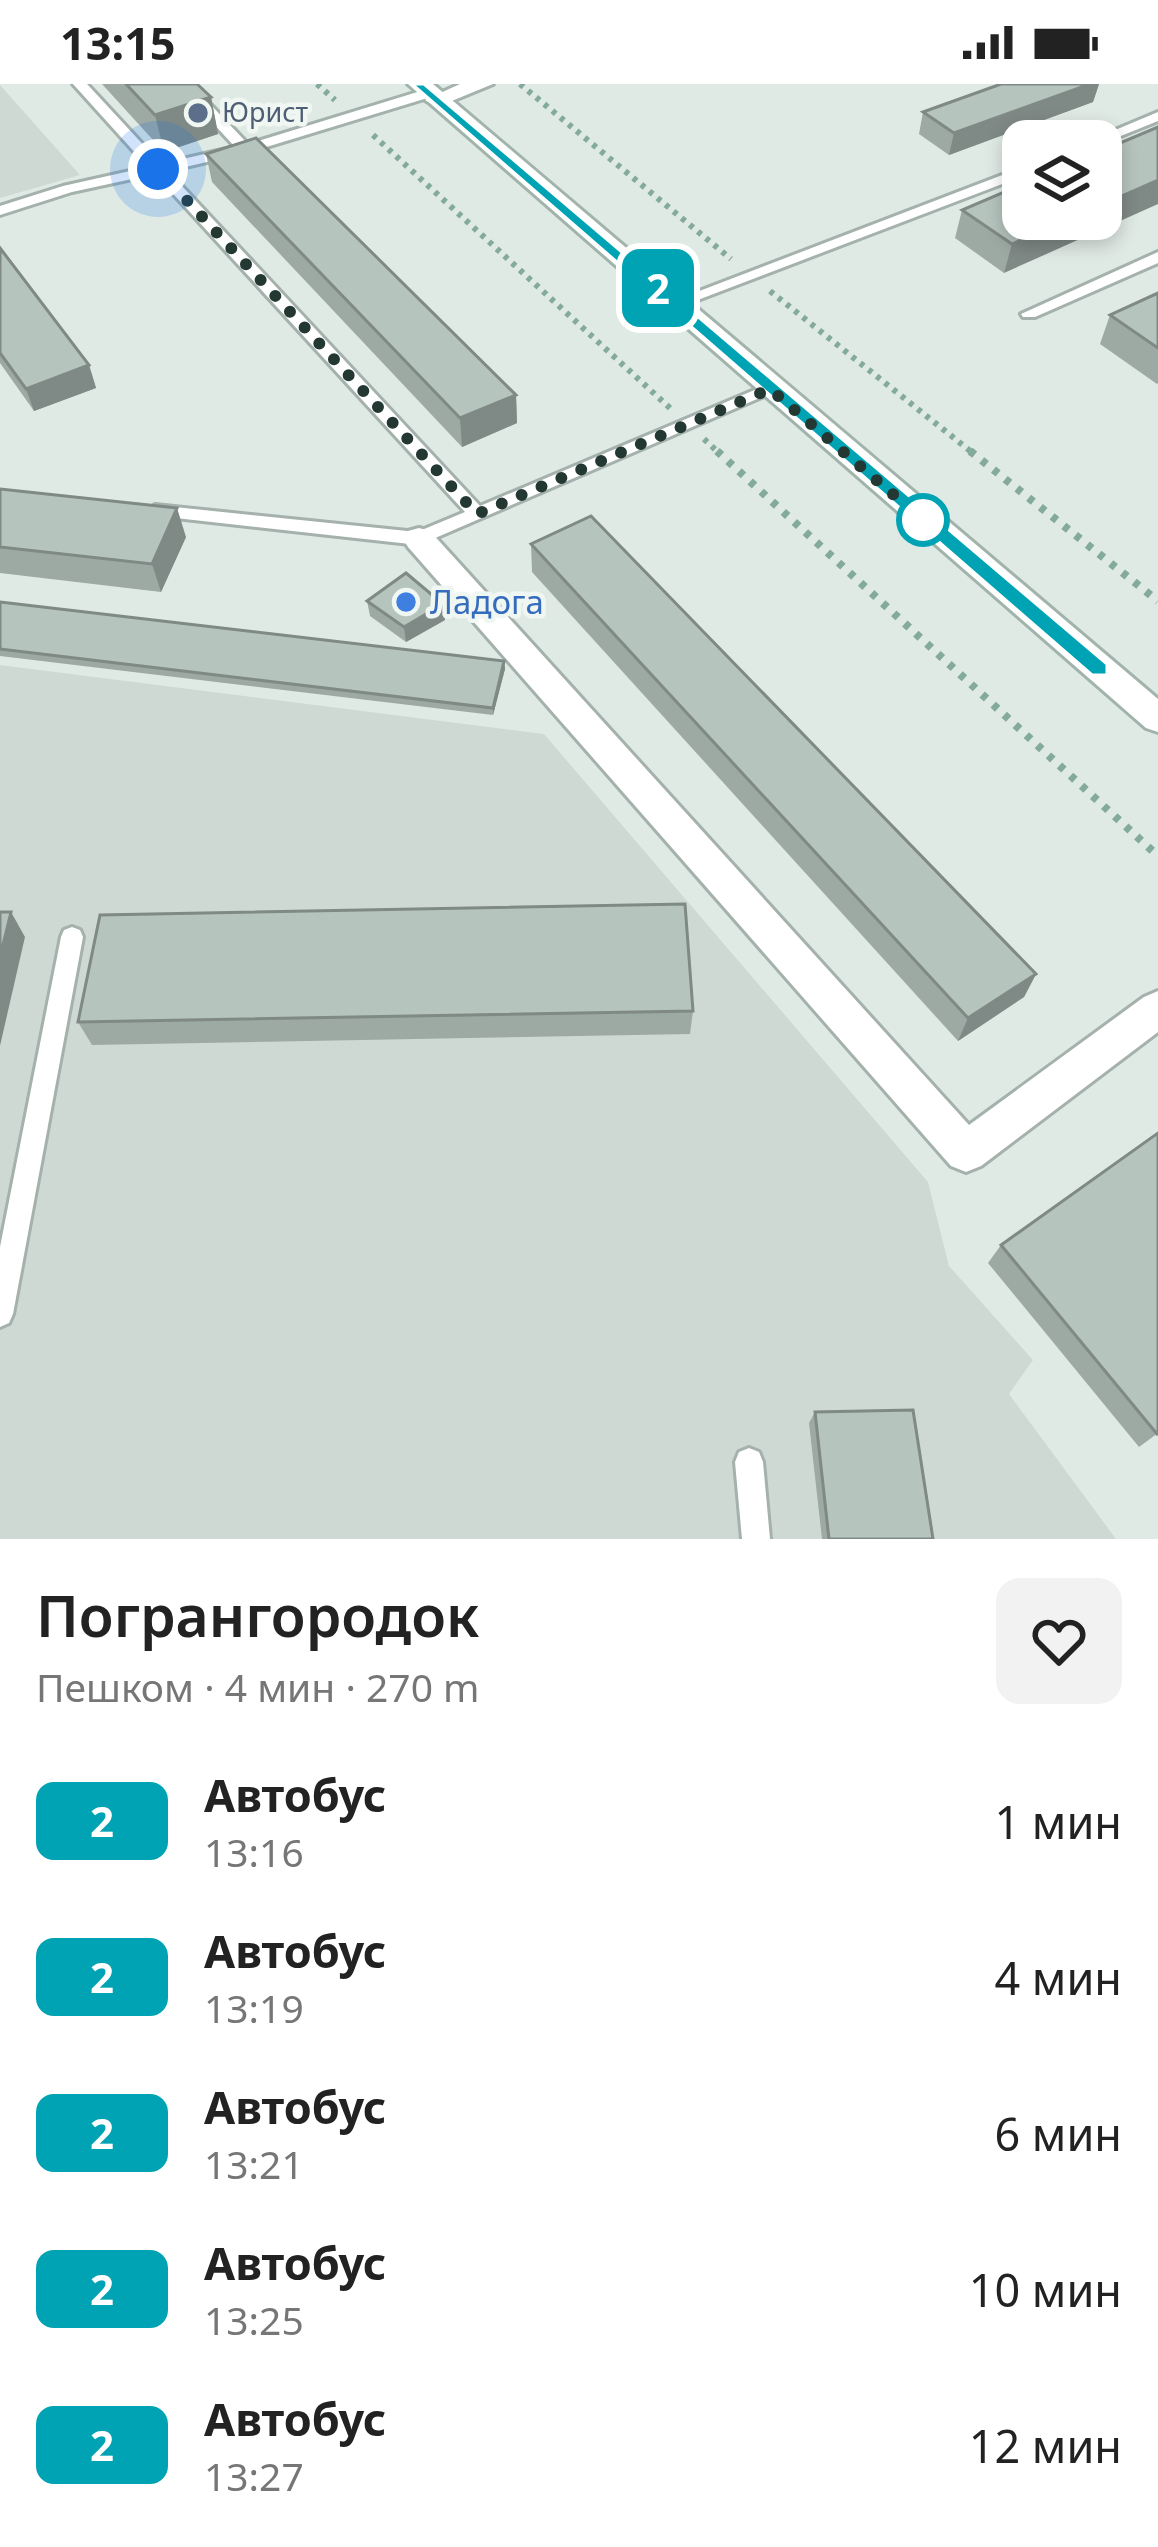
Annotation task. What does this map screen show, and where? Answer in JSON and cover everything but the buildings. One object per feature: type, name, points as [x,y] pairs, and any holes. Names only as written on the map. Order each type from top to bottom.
[{"type":"main road","points":[[428,92],[482,84]]},
{"type":"main road","points":[[428,92],[770,389],[1154,710]]},
{"type":"main road","points":[[419,539],[966,1152],[1158,1009]]},
{"type":"lane","points":[[80,84],[477,514]]},
{"type":"lane","points":[[184,84],[245,149]]},
{"type":"lane","points":[[0,211],[68,189],[245,149],[428,92]]},
{"type":"lane","points":[[1122,131],[1158,116]]},
{"type":"lane","points":[[676,303],[1002,179]]},
{"type":"lane","points":[[1029,314],[1158,257]]},
{"type":"lane","points":[[140,509],[419,539],[770,389]]},
{"type":"lane","points":[[0,1314],[73,937]]},
{"type":"lane","points":[[748,1462],[756,1539]]},
{"type":"path","points":[[317,84],[1158,856]]},
{"type":"path","points":[[520,84],[1158,601]]},
{"type":"shaded area","points":[[0,85],[80,175],[0,198]]},
{"type":"shaded area","points":[[0,665],[544,734],[928,1182],[949,1266],[1033,1360],[1009,1394],[1116,1539],[0,1539],[0,1046],[25,937],[0,937]]},
{"type":"bus line","name":"2","points":[[419,84],[1100,670]]},
{"type":"place","name":"Юрист","points":[[198,113]]},
{"type":"place","name":"Ладога","points":[[406,602]]},
{"type":"route","points":[[158,169],[477,514],[770,389],[936,531],[923,520]]}]
